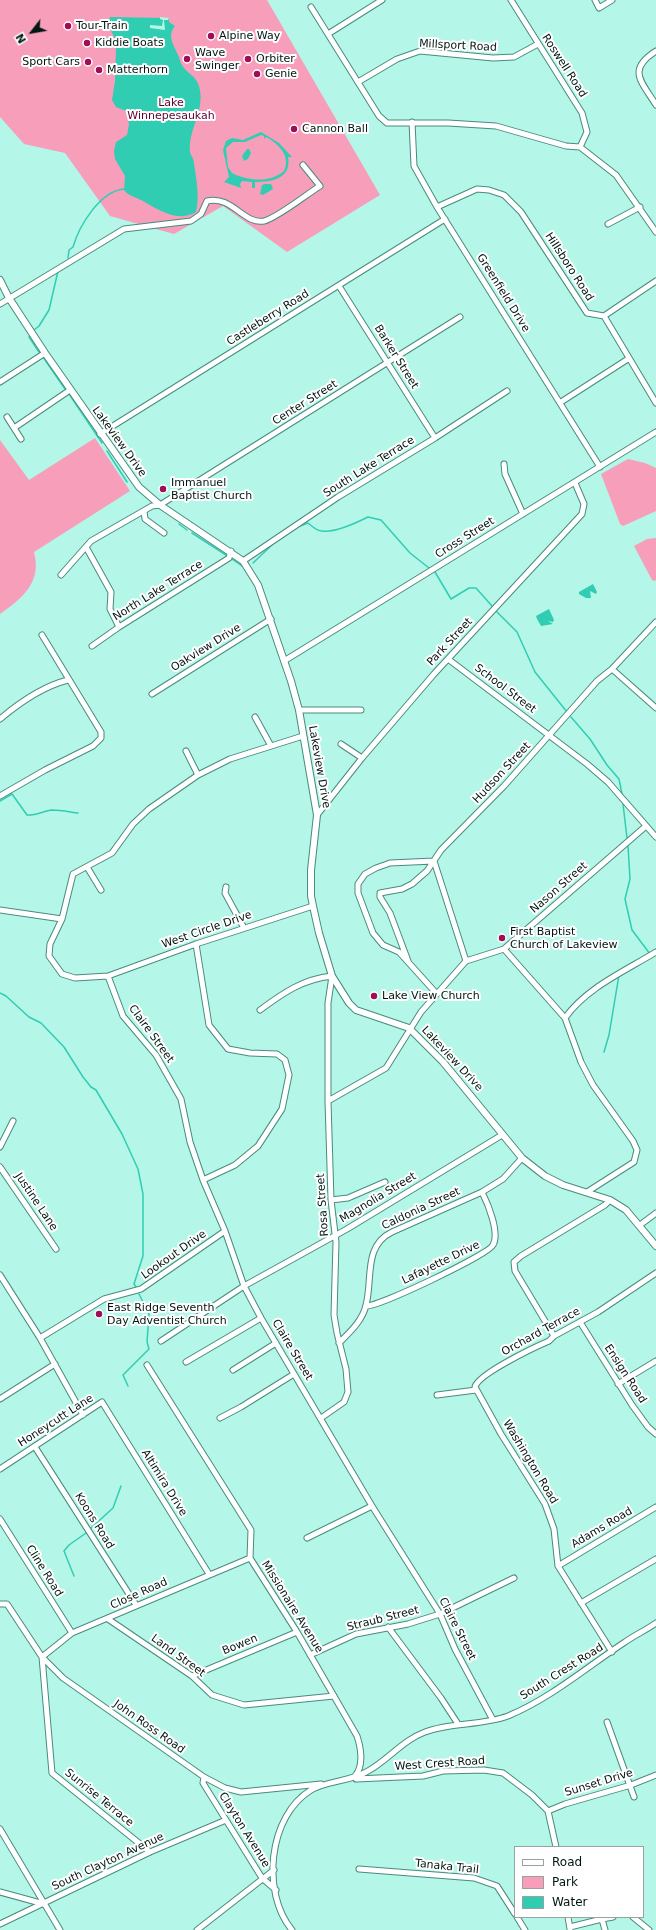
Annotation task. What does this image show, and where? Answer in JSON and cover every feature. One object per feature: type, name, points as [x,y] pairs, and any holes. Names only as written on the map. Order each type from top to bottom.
[{"type":"main road","name":"Lakeview Drive","points":[[0,280],[9,298],[45,353],[100,434],[139,487],[160,505],[231,551],[243,561],[258,585],[271,619],[299,710],[317,815],[311,870],[311,896],[313,906],[332,976],[349,1003],[356,1010],[409,1028],[443,1062],[473,1096],[522,1158],[545,1176],[563,1185],[610,1200],[626,1210],[656,1246]]},
{"type":"street","points":[[328,34],[382,0]]},
{"type":"street","name":"Roswell Road","points":[[511,0],[582,112],[587,132],[580,147]]},
{"type":"street","points":[[595,0],[599,8],[612,0]]},
{"type":"street","points":[[311,7],[379,116],[387,123],[412,122],[496,126],[566,146],[580,147],[616,175],[640,207],[656,232]]},
{"type":"street","name":"Millsport Road","points":[[358,82],[397,59],[420,51],[492,58],[514,57],[538,44]]},
{"type":"street","points":[[656,51],[648,56],[639,68],[638,76],[656,105]]},
{"type":"street","name":"Greenfield Drive","points":[[412,122],[414,166],[437,207],[600,467]]},
{"type":"street","points":[[0,304],[124,228],[191,221],[200,214],[207,201],[215,200],[226,202],[253,220],[263,221],[274,216],[320,186],[303,165]]},
{"type":"street","name":"Hillsboro Road","points":[[437,207],[477,189],[489,190],[504,195],[521,212],[587,313],[604,316]]},
{"type":"street","points":[[608,224],[640,207]]},
{"type":"street","name":"Castleberry Road","points":[[100,434],[445,219]]},
{"type":"street","points":[[656,281],[604,316],[628,359],[656,403]]},
{"type":"street","name":"Barker Street","points":[[339,286],[435,438]]},
{"type":"street","name":"Center Street","points":[[61,575],[90,541],[152,506],[160,505],[460,318]]},
{"type":"street","points":[[0,382],[45,353]]},
{"type":"street","points":[[560,402],[628,359]]},
{"type":"street","points":[[14,428],[70,390]]},
{"type":"street","name":"South Lake Terrace","points":[[243,561],[338,497],[435,438],[507,391]]},
{"type":"street","points":[[7,417],[21,439]]},
{"type":"street","name":"Cross Street","points":[[284,661],[656,432]]},
{"type":"street","points":[[504,464],[505,474],[523,514]]},
{"type":"street","name":"Park Street","points":[[317,815],[362,758],[448,659],[582,514],[584,504],[575,483]]},
{"type":"street","points":[[144,511],[145,519],[164,532]]},
{"type":"street","points":[[86,547],[111,592],[110,609],[119,627]]},
{"type":"street","name":"North Lake Terrace","points":[[92,646],[119,627],[229,558],[231,551]]},
{"type":"street","name":"Oakview Drive","points":[[152,694],[271,619]]},
{"type":"street","name":"Hudson Street","points":[[408,961],[390,913],[380,897],[380,893],[402,889],[412,884],[427,870],[441,850],[504,786],[598,682],[612,670],[656,622]]},
{"type":"street","points":[[0,796],[45,770],[93,746],[100,738],[101,732],[42,635]]},
{"type":"street","name":"School Street","points":[[448,659],[608,782],[656,837]]},
{"type":"street","points":[[612,670],[656,708]]},
{"type":"street","points":[[0,719],[11,710],[57,683],[68,680]]},
{"type":"street","points":[[299,710],[361,710]]},
{"type":"street","points":[[255,717],[271,746]]},
{"type":"street","points":[[101,890],[87,867],[112,853],[133,824],[149,809],[198,775],[230,759],[303,736]]},
{"type":"street","points":[[341,744],[362,758]]},
{"type":"street","points":[[186,752],[198,775]]},
{"type":"street","name":"Nason Street","points":[[328,1101],[386,1068],[409,1028],[436,993],[466,961],[504,949],[646,826]]},
{"type":"street","points":[[436,993],[399,952],[383,946],[373,933],[358,893],[358,884],[366,874],[376,868],[390,863],[434,861],[466,961]]},
{"type":"street","name":"West Circle Drive","points":[[87,867],[72,874],[62,919],[50,944],[49,956],[56,969],[62,974],[75,978],[108,976],[196,944],[313,906]]},
{"type":"street","points":[[226,887],[225,893],[244,928]]},
{"type":"street","points":[[0,910],[62,919]]},
{"type":"street","points":[[196,944],[209,1025],[228,1049],[250,1053],[277,1054],[285,1060],[289,1075],[282,1109],[258,1146],[235,1165],[204,1180]]},
{"type":"street","points":[[504,949],[565,1018],[581,1062],[593,1085],[633,1141],[637,1150],[634,1162],[587,1192]]},
{"type":"street","points":[[565,1018],[571,1010],[593,991],[656,952]]},
{"type":"street","name":"Claire Street","points":[[108,976],[123,1016],[156,1056],[181,1099],[190,1142],[225,1231],[244,1286],[261,1318],[372,1506],[440,1614],[455,1649],[493,1720]]},
{"type":"street","points":[[260,1010],[298,984],[320,977],[332,976]]},
{"type":"street","name":"Rosa Street","points":[[321,1418],[344,1402],[348,1392],[346,1369],[334,1315],[335,1236],[331,1200],[328,1101],[328,1003],[332,976]]},
{"type":"street","points":[[0,1147],[13,1121]]},
{"type":"street","name":"Magnolia Street","points":[[161,1341],[244,1286],[335,1236],[502,1134]]},
{"type":"street","name":"Caldonia Street","points":[[339,1342],[356,1324],[366,1306],[372,1260],[375,1248],[380,1240],[392,1232],[482,1192],[502,1179],[522,1158]]},
{"type":"street","name":"Justine Lane","points":[[0,1167],[56,1249]]},
{"type":"street","points":[[331,1200],[348,1198],[385,1182]]},
{"type":"street","name":"Lafayette Drive","points":[[366,1306],[377,1304],[419,1285],[476,1258],[492,1247],[494,1241],[494,1226],[482,1192]]},
{"type":"street","points":[[554,1336],[515,1271],[514,1262],[521,1256],[605,1206],[610,1200]]},
{"type":"street","points":[[640,1225],[656,1212]]},
{"type":"street","name":"Lookout Drive","points":[[40,1338],[104,1299],[141,1289],[158,1280],[225,1231]]},
{"type":"street","name":"Orchard Terrace","points":[[476,1390],[475,1385],[478,1380],[516,1357],[549,1341],[554,1336],[608,1306],[624,1293],[656,1273]]},
{"type":"street","points":[[0,1275],[40,1338],[83,1415]]},
{"type":"street","points":[[186,1362],[261,1318]]},
{"type":"street","name":"Ensign Road","points":[[580,1322],[618,1384],[648,1427],[656,1434]]},
{"type":"street","points":[[233,1370],[276,1343]]},
{"type":"street","points":[[618,1384],[656,1361]]},
{"type":"street","points":[[0,1392],[2,1398],[55,1364]]},
{"type":"street","name":"Missionaire Avenue","points":[[148,1365],[251,1530],[250,1558],[297,1632],[350,1722],[359,1744],[360,1772],[353,1779]]},
{"type":"street","points":[[220,1418],[241,1407],[294,1374]]},
{"type":"street","points":[[436,1395],[476,1390]]},
{"type":"street","name":"Washington Road","points":[[476,1390],[545,1504],[554,1529],[558,1566],[612,1652]]},
{"type":"street","name":"Honeycutt Lane","points":[[0,1469],[102,1402]]},
{"type":"street","name":"Altimira Drive","points":[[102,1402],[208,1574]]},
{"type":"street","name":"Koons Road","points":[[35,1447],[136,1605]]},
{"type":"street","points":[[307,1538],[372,1506]]},
{"type":"street","name":"Adams Road","points":[[558,1566],[656,1507]]},
{"type":"street","name":"Cline Road","points":[[0,1519],[72,1633]]},
{"type":"street","name":"Close Road","points":[[42,1657],[72,1633],[108,1619],[136,1605],[208,1574],[250,1558]]},
{"type":"street","points":[[581,1603],[656,1559]]},
{"type":"street","name":"Straub Street","points":[[310,1655],[356,1634],[408,1624],[440,1614],[514,1578]]},
{"type":"street","name":"John Ross Road","points":[[0,1604],[7,1604],[42,1657],[63,1678],[204,1777],[225,1788],[241,1792],[325,1784]]},
{"type":"street","name":"Land Street","points":[[108,1619],[192,1676],[212,1695],[244,1705],[334,1696]]},
{"type":"street","name":"South Crest Road","points":[[292,1930],[283,1919],[276,1890],[274,1870],[277,1838],[285,1817],[301,1798],[325,1784],[353,1779],[382,1763],[417,1735],[458,1724],[493,1720],[508,1716],[556,1690],[625,1642],[656,1623]]},
{"type":"street","points":[[388,1627],[441,1698],[458,1724]]},
{"type":"street","name":"Bowen","points":[[192,1676],[297,1632]]},
{"type":"street","name":"Sunrise Terrace","points":[[42,1657],[52,1773],[150,1852]]},
{"type":"street","points":[[607,1722],[631,1785],[634,1797]]},
{"type":"street","name":"West Crest Road","points":[[353,1779],[423,1776],[443,1771],[495,1770],[511,1778],[548,1810]]},
{"type":"street","name":"Sunset Drive","points":[[548,1810],[631,1785],[656,1775]]},
{"type":"street","name":"Clayton Avenue","points":[[204,1777],[203,1783],[262,1878],[276,1890]]},
{"type":"street","points":[[548,1810],[556,1846]]},
{"type":"street","name":"South Clayton Avenue","points":[[0,1924],[150,1852],[226,1820]]},
{"type":"street","points":[[0,1828],[60,1930]]},
{"type":"street","name":"Tanaka Trail","points":[[359,1869],[474,1878],[497,1886],[514,1912]]},
{"type":"street","points":[[197,1930],[274,1870]]},
{"type":"street","points":[[0,1892],[44,1904]]},
{"type":"street","points":[[518,1918],[525,1930]]},
{"type":"street","points":[[568,1918],[570,1928],[608,1918]]},
{"type":"street","points":[[633,1918],[649,1930]]},
{"type":"street","points":[[602,1919],[605,1930]]},
{"type":"green space","name":"Lake Winnepesaukah","points":[[0,0],[267,0],[380,195],[287,252],[223,206],[174,234],[110,216],[65,153],[24,144],[0,117]]},
{"type":"green space","points":[[95,438],[130,491],[34,552],[36,563],[33,581],[29,588],[16,602],[0,614],[0,440],[29,480]]},
{"type":"green space","points":[[628,459],[645,463],[656,468],[656,511],[623,526],[620,524],[601,474]]},
{"type":"green space","points":[[656,538],[656,580],[654,581],[652,580],[634,546],[647,539]]},
{"type":"water","name":"Lake Winnepesaukah","points":[[110,17],[169,18],[169,22],[175,26],[172,30],[171,38],[181,63],[193,76],[199,86],[201,95],[199,112],[190,143],[190,152],[194,162],[197,181],[198,200],[196,212],[189,215],[175,216],[168,214],[130,195],[124,190],[125,176],[115,159],[114,151],[116,142],[127,135],[129,124],[126,111],[116,107],[112,100],[115,81],[116,47],[125,48],[127,42],[125,38],[115,39],[108,24]]},
{"type":"water","points":[[261,132],[279,143],[292,157],[288,157],[287,170],[284,175],[274,180],[255,182],[255,188],[252,188],[252,182],[242,181],[240,184],[241,188],[224,182],[229,177],[223,150],[226,141],[232,138],[243,140]],"holes":[[[261,135],[264,136],[264,139],[266,137],[275,143],[285,155],[286,166],[284,171],[272,178],[259,180],[245,178],[232,173],[228,167],[226,148],[233,142],[245,142]]]},
{"type":"water","points":[[247,149],[249,149],[251,153],[248,159],[244,161],[242,156]]},
{"type":"water","points":[[271,184],[273,189],[263,195],[260,194],[262,185]]},
{"type":"water","points":[[593,584],[597,592],[596,594],[590,591],[591,598],[586,598],[579,594],[579,592]]},
{"type":"water","points":[[549,609],[554,620],[553,622],[548,621],[553,624],[541,626],[536,616]]},
{"type":"pier","points":[[160,17],[169,18],[168,20],[164,20],[165,30],[150,28],[150,25],[162,26],[163,20],[160,19]]},
{"type":"waterway","points":[[68,258],[69,250],[73,247],[80,229],[92,211],[107,196],[115,191],[124,189]]},
{"type":"waterway","points":[[33,331],[39,326],[49,310],[58,271]]},
{"type":"waterway","points":[[30,336],[29,337],[39,352]]},
{"type":"waterway","points":[[43,357],[65,389]]},
{"type":"waterway","points":[[69,394],[102,443]]},
{"type":"waterway","points":[[107,451],[127,482]]},
{"type":"waterway","points":[[300,526],[308,523],[320,531],[327,531],[345,527],[368,517],[381,520],[410,553],[429,568]]},
{"type":"waterway","points":[[179,524],[187,530]]},
{"type":"waterway","points":[[253,563],[273,544],[290,532]]},
{"type":"waterway","points":[[192,533],[226,555]]},
{"type":"waterway","points":[[232,559],[242,566]]},
{"type":"waterway","points":[[435,572],[451,599],[469,588],[476,588],[492,606]]},
{"type":"waterway","points":[[495,610],[517,632],[535,672],[567,712]]},
{"type":"waterway","points":[[571,717],[590,739],[607,765],[619,779],[622,794]]},
{"type":"waterway","points":[[0,801],[12,794],[27,815],[52,810],[78,813]]},
{"type":"waterway","points":[[623,804],[627,838]]},
{"type":"waterway","points":[[628,846],[630,879],[625,899],[632,930],[650,954]]},
{"type":"waterway","points":[[604,1052],[609,1035],[619,975]]},
{"type":"waterway","points":[[0,993],[6,996],[29,1017],[41,1023],[64,1047],[83,1077],[91,1087],[96,1090],[122,1134],[138,1169],[143,1194],[143,1256],[134,1284],[136,1287]]},
{"type":"waterway","points":[[128,1386],[123,1375],[149,1349],[147,1342],[149,1314],[139,1294]]},
{"type":"waterway","points":[[91,1528],[113,1508],[121,1486]]},
{"type":"waterway","points":[[74,1576],[64,1551],[69,1545],[86,1533]]},
{"type":"place","name":"Tour-Train","points":[[68,26]]},
{"type":"place","name":"Alpine Way","points":[[211,36]]},
{"type":"place","name":"Kiddie Boats","points":[[87,43]]},
{"type":"place","name":"Wave Swinger","points":[[187,59]]},
{"type":"place","name":"Orbiter","points":[[248,59]]},
{"type":"place","name":"Sport Cars","points":[[88,62]]},
{"type":"place","name":"Matterhorn","points":[[99,70]]},
{"type":"place","name":"Genie","points":[[257,74]]},
{"type":"place","name":"Cannon Ball","points":[[294,129]]},
{"type":"place","name":"Immanuel Baptist Church","points":[[163,489]]},
{"type":"place","name":"First Baptist Church of Lakeview","points":[[502,938]]},
{"type":"place","name":"Lake View Church","points":[[374,996]]},
{"type":"place","name":"East Ridge Seventh Day Adventist Church","points":[[99,1314]]}]
